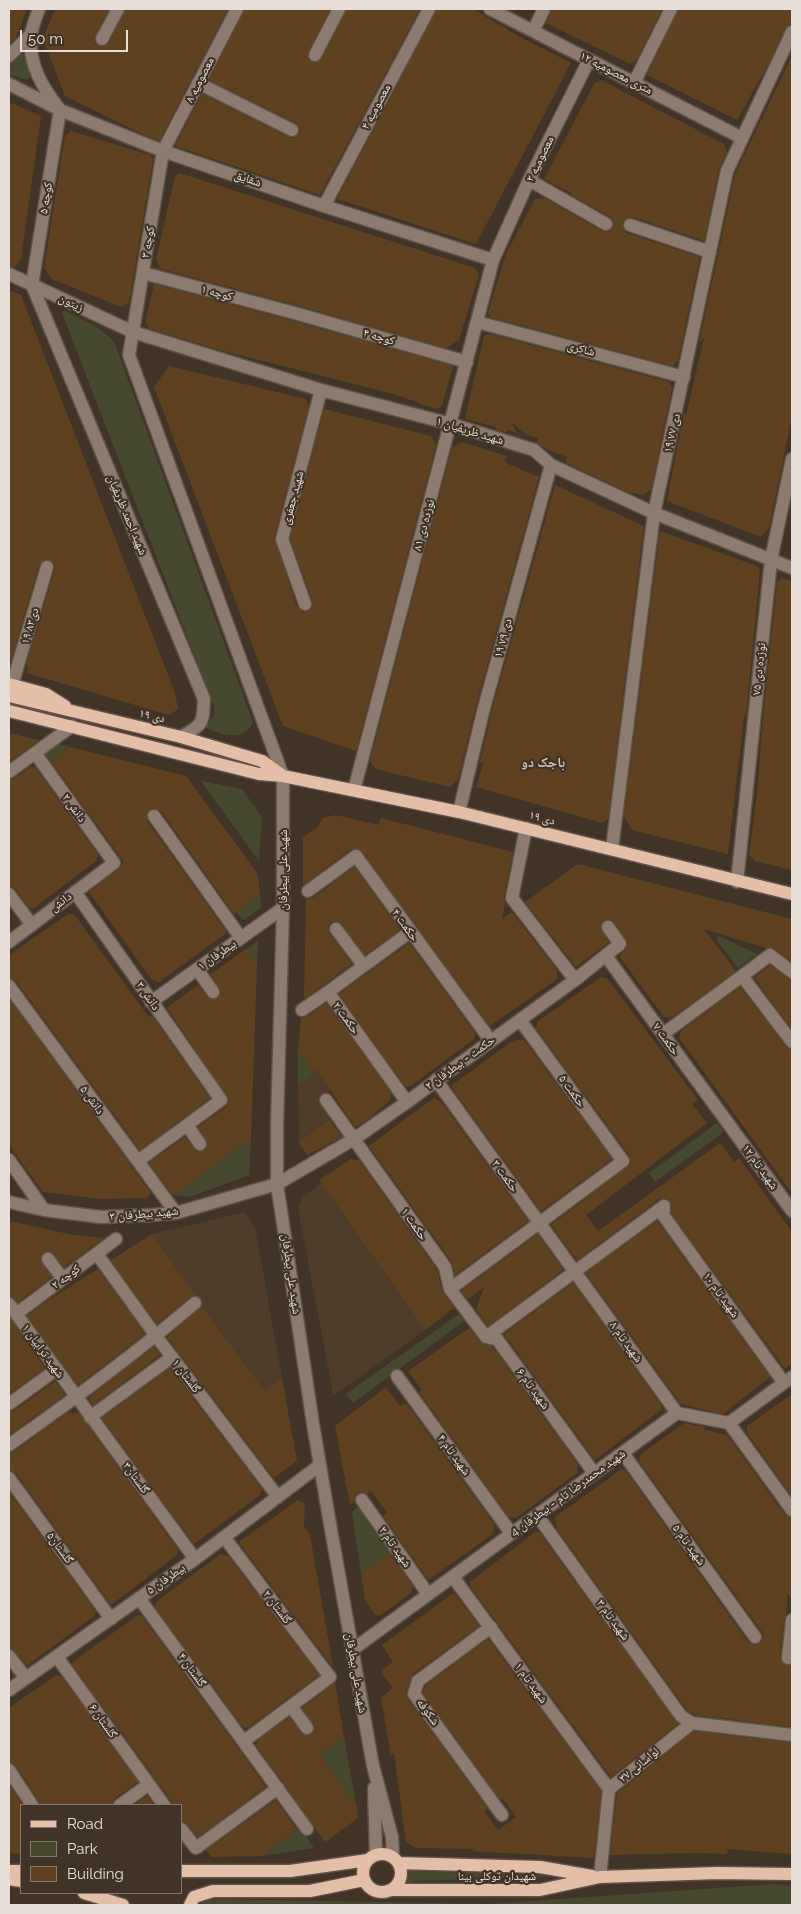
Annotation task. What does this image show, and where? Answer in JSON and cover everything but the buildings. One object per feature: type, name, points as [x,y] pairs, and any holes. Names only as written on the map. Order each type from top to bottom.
[{"type":"main road","name":"۱۹ دی","points":[[10,688],[46,694],[76,712],[181,737],[262,762],[283,776]]},
{"type":"main road","name":"۱۹ دی","points":[[9,711],[251,772],[283,776],[459,812],[792,894]]},
{"type":"main road","points":[[9,719],[25,715]]},
{"type":"main road","points":[[182,1871],[290,1871],[386,1854],[395,1860],[401,1870],[401,1878],[392,1890],[379,1892],[372,1890],[364,1880],[364,1866],[372,1858]]},
{"type":"main road","name":"شهیدان توکلی بینا","points":[[395,1860],[540,1867],[600,1877]]},
{"type":"main road","name":"شهیدان توکلی بینا","points":[[392,1890],[540,1890],[600,1877],[717,1873],[792,1874]]},
{"type":"main road","points":[[190,1905],[194,1897],[213,1891],[310,1891],[364,1880]]},
{"type":"main road","points":[[87,1894],[123,1905]]},
{"type":"street","points":[[39,9],[31,34],[31,50],[42,86],[60,110]]},
{"type":"street","points":[[102,39],[118,9]]},
{"type":"street","name":"معصومیه ۸","points":[[164,151],[236,9]]},
{"type":"street","points":[[315,55],[339,9]]},
{"type":"street","name":"معصومیه ۴","points":[[324,206],[429,9]]},
{"type":"street","name":"۱۲ متری معصومیه","points":[[490,9],[742,138]]},
{"type":"street","points":[[533,31],[544,9]]},
{"type":"street","points":[[634,83],[671,9]]},
{"type":"street","name":"۱۹ دی ۷۷","points":[[612,849],[654,513],[727,171],[792,32]]},
{"type":"street","points":[[9,56],[31,34]]},
{"type":"street","name":"معصومیه ۲","points":[[493,260],[529,180],[589,60]]},
{"type":"street","points":[[198,83],[292,130]]},
{"type":"street","name":"شقایق","points":[[9,84],[60,110],[164,151],[324,206],[493,260]]},
{"type":"street","name":"کوچه ۵","points":[[32,285],[60,110]]},
{"type":"street","name":"کوچه ۳","points":[[133,332],[164,151]]},
{"type":"street","points":[[529,180],[606,224]]},
{"type":"street","points":[[630,225],[710,252]]},
{"type":"street","name":"نوزده دی ۸۱","points":[[354,790],[493,260]]},
{"type":"street","name":"زيتون","points":[[9,274],[133,332]]},
{"type":"street","name":"کوچه ۱","points":[[143,274],[291,312]]},
{"type":"street","name":"شهید احمد ظریفیان","points":[[32,285],[204,699],[203,718],[199,726],[181,737]]},
{"type":"street","name":"کوچه ۴","points":[[291,312],[466,362]]},
{"type":"street","name":"شاکری","points":[[477,322],[684,377]]},
{"type":"street","points":[[133,332],[129,355],[283,776]]},
{"type":"street","name":"شهید ظریفیان ۱","points":[[133,332],[322,390],[451,424],[534,450],[551,465],[654,513],[792,568]]},
{"type":"street","name":"شهید جعفری","points":[[305,604],[282,539],[322,390]]},
{"type":"street","name":"نوزده دی ۷۵","points":[[737,882],[771,560],[792,459]]},
{"type":"street","name":"۱۹ دی ۷۹","points":[[459,812],[484,708],[551,465]]},
{"type":"street","name":"۱۹ دی۸۳","points":[[10,688],[47,567]]},
{"type":"street","points":[[9,772],[72,726]]},
{"type":"street","name":"۲ دانش","points":[[35,753],[114,863]]},
{"type":"street","name":"شهید علی بیطرفان","points":[[283,776],[283,908],[276,1126],[277,1184],[320,1465],[352,1650],[373,1766],[392,1836],[395,1860]]},
{"type":"street","points":[[154,816],[241,938]]},
{"type":"street","points":[[526,828],[512,898],[575,980]]},
{"type":"street","name":"حکمت ۴","points":[[308,891],[356,856],[491,1041]]},
{"type":"street","name":"دانش","points":[[9,942],[114,863]]},
{"type":"street","name":"دانش ۳","points":[[74,892],[221,1100],[187,1125]]},
{"type":"street","points":[[9,894],[32,925]]},
{"type":"street","name":"بیطرفان ۱","points":[[151,1002],[283,908]]},
{"type":"street","name":"حکمت - بیطرفان ۲","points":[[277,1184],[354,1139],[575,980],[620,944],[608,928]]},
{"type":"street","points":[[336,929],[363,965]]},
{"type":"street","name":"حکمت ۲","points":[[407,1102],[328,992],[410,932]]},
{"type":"street","points":[[663,1034],[770,955],[792,972]]},
{"type":"street","name":"حکمت ۷","points":[[606,956],[727,1122]]},
{"type":"street","points":[[197,969],[214,992]]},
{"type":"street","points":[[742,976],[792,1042]]},
{"type":"street","name":"دانش ۵","points":[[9,986],[176,1213]]},
{"type":"street","points":[[302,1010],[328,992]]},
{"type":"street","name":"حکمت ۵","points":[[520,1020],[623,1161],[539,1223]]},
{"type":"street","name":"حکمت ۳","points":[[436,1080],[576,1271]]},
{"type":"street","name":"حکمت ۱","points":[[326,1100],[445,1268],[450,1288],[467,1313]]},
{"type":"street","name":"شهید تام ۱۲","points":[[727,1122],[792,1212]]},
{"type":"street","points":[[138,1161],[187,1125],[200,1144]]},
{"type":"street","points":[[9,1160],[44,1210]]},
{"type":"street","name":"شهید بیطرفان ۳","points":[[9,1202],[44,1210],[101,1217],[176,1213],[277,1184]]},
{"type":"street","name":"شهید تام ۱۰","points":[[576,1271],[664,1206],[663,1215],[788,1380]]},
{"type":"street","points":[[450,1288],[539,1223]]},
{"type":"street","name":"کوچه ۲","points":[[12,1309],[63,1279],[116,1239]]},
{"type":"street","name":"گلستان ۱","points":[[97,1254],[156,1336],[278,1497]]},
{"type":"street","points":[[48,1259],[63,1279]]},
{"type":"street","points":[[486,1337],[576,1271]]},
{"type":"street","name":"شهید تام ۸","points":[[576,1271],[677,1413]]},
{"type":"street","points":[[9,1445],[76,1398],[195,1303]]},
{"type":"street","name":"شهید ترابیان ۱","points":[[12,1309],[76,1398]]},
{"type":"street","name":"شهید تام ۶","points":[[467,1313],[486,1337],[497,1339],[594,1473]]},
{"type":"street","points":[[90,1417],[172,1356]]},
{"type":"street","points":[[9,1404],[57,1370]]},
{"type":"street","name":"شهید تام ۴","points":[[397,1376],[512,1533]]},
{"type":"street","points":[[729,1423],[788,1380]]},
{"type":"street","name":"گلستان۳","points":[[76,1398],[195,1559]]},
{"type":"street","points":[[677,1413],[729,1423],[792,1510]]},
{"type":"street","name":"شهید محمدرضا تام - بیطرفان 4","points":[[352,1650],[677,1413]]},
{"type":"street","name":"شهید تام ۵","points":[[623,1453],[755,1637]]},
{"type":"street","name":"بیطرفان ۵","points":[[9,1690],[195,1559],[320,1465]]},
{"type":"street","name":"گلستان۵","points":[[9,1478],[111,1618]]},
{"type":"street","name":"شهید تام ۲","points":[[362,1500],[428,1594]]},
{"type":"street","name":"شهید تام ۳","points":[[537,1515],[681,1716],[692,1723]]},
{"type":"street","name":"گلستان ۲","points":[[224,1537],[330,1677],[291,1706]]},
{"type":"street","name":"شهید تام ۱","points":[[453,1577],[609,1789]]},
{"type":"street","name":"گلستان ۴","points":[[139,1598],[307,1829]]},
{"type":"street","points":[[788,1658],[792,1620]]},
{"type":"street","name":"شکوفه","points":[[491,1627],[418,1681],[414,1694],[502,1815]]},
{"type":"street","points":[[9,1656],[26,1678]]},
{"type":"street","name":"گلستان ۶","points":[[57,1657],[163,1804]]},
{"type":"street","points":[[244,1741],[291,1706],[307,1728]]},
{"type":"street","points":[[692,1723],[792,1735]]},
{"type":"street","name":"لواسانی ۳۷","points":[[600,1877],[609,1789],[692,1723]]},
{"type":"street","name":"شهید علی بیطرفان","points":[[372,1858],[373,1766]]},
{"type":"street","points":[[9,1770],[31,1803]]},
{"type":"street","points":[[121,1804],[148,1785]]},
{"type":"street","points":[[182,1830],[196,1848],[278,1788]]},
{"type":"shaded area","points":[[317,1070],[330,1090],[324,1095],[336,1113],[299,1142],[298,1086]]},
{"type":"shaded area","points":[[321,1183],[425,1330],[336,1394],[333,1394],[298,1208],[303,1197]]},
{"type":"shaded area","points":[[245,1212],[255,1227],[282,1378],[265,1391],[152,1234]]},
{"type":"green space","points":[[23,54],[29,55],[32,76],[26,80],[9,74],[9,61]]},
{"type":"green space","points":[[64,310],[85,320],[105,333],[115,344],[253,722],[249,728],[238,735],[226,735],[206,727],[214,715],[214,706],[62,313]]},
{"type":"green space","points":[[54,743],[70,747],[50,763],[43,752]]},
{"type":"green space","points":[[201,781],[242,789],[262,817],[259,861]]},
{"type":"green space","points":[[260,894],[261,908],[244,920],[236,912]]},
{"type":"green space","points":[[719,936],[757,954],[738,968],[716,939]]},
{"type":"green space","points":[[258,941],[257,966],[245,950]]},
{"type":"green space","points":[[298,1050],[314,1073],[298,1086]]},
{"type":"green space","points":[[717,1123],[724,1132],[655,1182],[649,1173]]},
{"type":"green space","points":[[251,1138],[249,1175],[190,1197],[175,1195]]},
{"type":"green space","points":[[459,1314],[464,1321],[353,1403],[346,1394]]},
{"type":"green space","points":[[358,1507],[390,1553],[361,1573],[352,1512]]},
{"type":"green space","points":[[344,1737],[356,1805],[320,1754]]},
{"type":"green space","points":[[300,1828],[314,1848],[262,1856]]},
{"type":"green space","points":[[408,1868],[413,1871],[565,1876],[414,1881],[407,1884]]},
{"type":"green space","points":[[774,1884],[792,1886],[792,1905],[201,1905],[202,1902],[215,1899],[489,1904]]},
{"type":"district","name":"باجک دو","points":[[543,763]]}]
